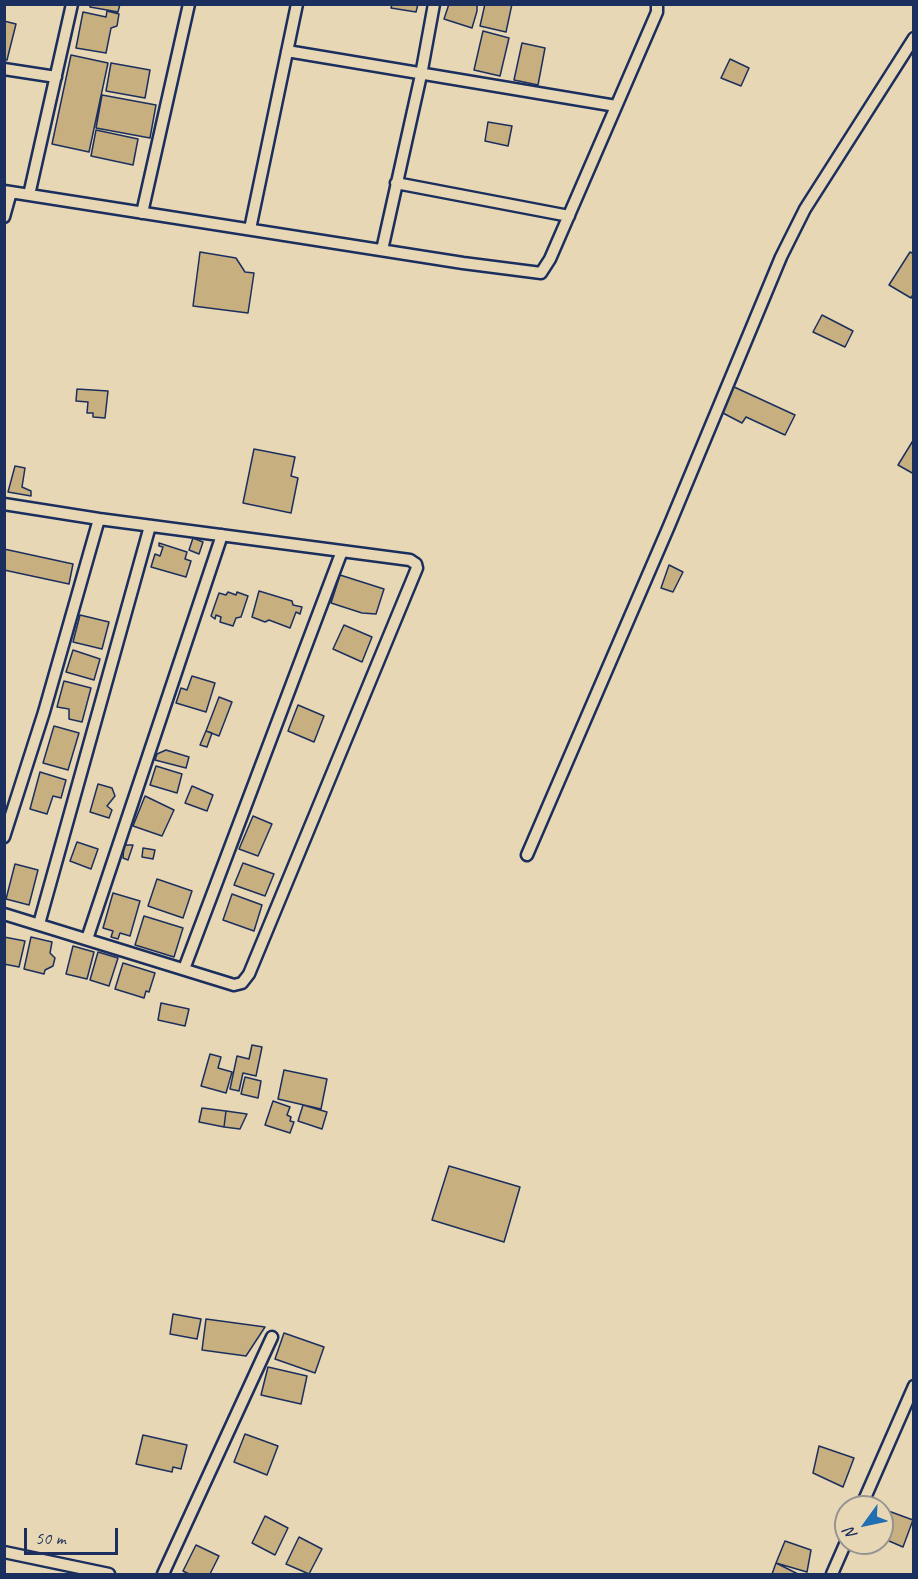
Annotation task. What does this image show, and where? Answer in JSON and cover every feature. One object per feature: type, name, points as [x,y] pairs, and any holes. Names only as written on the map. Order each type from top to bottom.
[{"type":"street","points":[[29,195],[72,4]]},
{"type":"street","points":[[142,213],[189,4]]},
{"type":"street","points":[[250,229],[297,4]]},
{"type":"street","points":[[382,250],[421,75],[434,4]]},
{"type":"street","points":[[4,217],[8,192],[541,273],[548,264],[657,12],[657,4]]},
{"type":"street","points":[[527,855],[677,507],[781,257],[805,209],[914,38]]},
{"type":"street","points":[[287,51],[616,106]]},
{"type":"street","points":[[4,69],[56,77]]},
{"type":"street","points":[[396,183],[569,216]]},
{"type":"street","points":[[4,504],[99,519],[410,560],[416,564],[416,574],[249,974],[242,982],[234,985],[4,914]]},
{"type":"street","points":[[4,837],[44,712],[99,519]]},
{"type":"street","points":[[39,924],[150,526]]},
{"type":"street","points":[[87,939],[222,535]]},
{"type":"street","points":[[184,969],[342,551]]},
{"type":"street","points":[[163,1575],[272,1337]]},
{"type":"street","points":[[866,1495],[914,1386]]},
{"type":"street","points":[[4,1552],[108,1575]]},
{"type":"street","points":[[832,1575],[840,1555]]},
{"type":"building","points":[[90,4],[120,4],[118,12],[90,7]]},
{"type":"building","points":[[392,4],[418,4],[416,12],[391,8]]},
{"type":"building","points":[[449,4],[477,4],[472,28],[444,19]]},
{"type":"building","points":[[485,4],[512,4],[506,32],[480,26]]},
{"type":"building","points":[[107,11],[119,14],[117,26],[111,28],[106,53],[76,48],[83,12],[106,17]]},
{"type":"building","points":[[4,21],[16,24],[7,60],[4,59]]},
{"type":"building","points":[[483,31],[509,38],[500,76],[474,70]]},
{"type":"building","points":[[522,43],[545,48],[538,85],[514,80]]},
{"type":"building","points":[[71,55],[108,63],[89,152],[52,144]]},
{"type":"building","points":[[730,59],[749,68],[741,86],[721,78]]},
{"type":"building","points":[[111,63],[150,70],[145,98],[106,91]]},
{"type":"building","points":[[102,95],[156,105],[150,138],[96,128]]},
{"type":"building","points":[[488,122],[512,126],[508,146],[485,141]]},
{"type":"building","points":[[96,130],[138,139],[133,165],[91,156]]},
{"type":"building","points":[[200,252],[236,258],[245,272],[254,273],[248,313],[193,306]]},
{"type":"building","points":[[910,252],[914,254],[914,293],[911,298],[889,285]]},
{"type":"building","points":[[822,315],[853,331],[845,347],[813,332]]},
{"type":"building","points":[[732,386],[795,415],[785,435],[746,417],[742,423],[721,412]]},
{"type":"building","points":[[77,389],[108,391],[105,418],[93,417],[93,413],[87,413],[88,402],[76,401]]},
{"type":"building","points":[[914,439],[914,474],[898,465]]},
{"type":"building","points":[[254,449],[295,457],[291,476],[298,478],[291,513],[243,503]]},
{"type":"building","points":[[15,466],[25,468],[22,487],[31,491],[31,496],[8,492]]},
{"type":"building","points":[[193,538],[203,542],[199,554],[189,550]]},
{"type":"building","points":[[159,543],[187,552],[185,559],[191,561],[186,577],[151,567],[155,554],[160,556],[163,547],[159,546]]},
{"type":"building","points":[[4,549],[73,564],[69,584],[4,570]]},
{"type":"building","points":[[669,565],[683,572],[673,592],[661,588]]},
{"type":"building","points":[[340,575],[384,589],[376,614],[362,613],[331,603]]},
{"type":"building","points":[[259,591],[292,601],[293,605],[302,607],[300,614],[296,612],[290,628],[269,620],[265,622],[252,617]]},
{"type":"building","points":[[228,592],[248,596],[241,617],[236,618],[233,626],[220,622],[221,617],[216,615],[215,619],[211,616],[219,593],[226,595]]},
{"type":"building","points":[[80,615],[109,622],[102,649],[73,642]]},
{"type":"building","points":[[344,625],[372,637],[362,662],[333,649]]},
{"type":"building","points":[[73,650],[100,659],[94,680],[66,672]]},
{"type":"building","points":[[192,676],[215,683],[206,712],[176,703],[181,688],[187,690]]},
{"type":"building","points":[[64,681],[91,688],[82,722],[69,719],[69,709],[57,707]]},
{"type":"building","points":[[219,697],[232,702],[219,736],[206,731]]},
{"type":"building","points":[[298,705],[324,716],[314,742],[288,731]]},
{"type":"building","points":[[54,726],[79,733],[68,770],[43,763]]},
{"type":"building","points":[[206,731],[212,733],[207,747],[200,745]]},
{"type":"building","points":[[166,750],[189,757],[186,768],[155,760],[157,754]]},
{"type":"building","points":[[156,766],[182,774],[177,793],[150,785]]},
{"type":"building","points":[[40,772],[66,780],[61,798],[53,796],[47,814],[30,809]]},
{"type":"building","points":[[98,784],[112,788],[115,796],[107,806],[112,810],[109,818],[90,812]]},
{"type":"building","points":[[192,786],[213,795],[207,811],[185,803]]},
{"type":"building","points":[[145,796],[174,810],[162,836],[133,826]]},
{"type":"building","points":[[253,816],[272,824],[258,856],[239,849]]},
{"type":"building","points":[[77,842],[98,849],[91,869],[70,861]]},
{"type":"building","points":[[124,845],[133,845],[128,860],[123,858]]},
{"type":"building","points":[[143,848],[155,850],[153,859],[142,857]]},
{"type":"building","points":[[243,863],[274,874],[265,896],[234,885]]},
{"type":"building","points":[[15,864],[38,870],[29,905],[6,899]]},
{"type":"building","points":[[157,879],[192,891],[183,918],[148,906]]},
{"type":"building","points":[[113,893],[140,901],[130,936],[120,933],[118,939],[111,937],[113,931],[103,928]]},
{"type":"building","points":[[232,894],[262,905],[254,931],[223,920]]},
{"type":"building","points":[[144,916],[183,928],[174,957],[135,945]]},
{"type":"building","points":[[4,937],[25,941],[19,967],[4,964]]},
{"type":"building","points":[[31,937],[52,942],[50,953],[55,958],[53,966],[45,970],[44,974],[24,969]]},
{"type":"building","points":[[73,946],[94,952],[87,979],[66,974]]},
{"type":"building","points":[[98,952],[118,958],[109,986],[90,980]]},
{"type":"building","points":[[123,963],[155,973],[149,992],[146,991],[144,998],[115,989]]},
{"type":"building","points":[[161,1003],[189,1009],[185,1026],[158,1020]]},
{"type":"building","points":[[252,1045],[262,1047],[256,1076],[243,1073],[239,1091],[230,1089],[237,1056],[249,1059]]},
{"type":"building","points":[[210,1054],[221,1057],[218,1068],[232,1072],[226,1093],[201,1086]]},
{"type":"building","points":[[284,1070],[327,1079],[321,1109],[278,1099]]},
{"type":"building","points":[[245,1077],[261,1081],[258,1098],[241,1094]]},
{"type":"building","points":[[273,1101],[290,1107],[287,1115],[291,1117],[290,1121],[294,1122],[290,1133],[265,1125]]},
{"type":"building","points":[[303,1105],[327,1112],[322,1129],[298,1121]]},
{"type":"building","points":[[202,1108],[226,1111],[224,1127],[199,1122]]},
{"type":"building","points":[[226,1111],[247,1114],[240,1129],[224,1127]]},
{"type":"building","points":[[449,1166],[520,1187],[504,1242],[432,1220]]},
{"type":"building","points":[[173,1314],[201,1319],[197,1339],[170,1334]]},
{"type":"building","points":[[206,1319],[265,1327],[246,1356],[202,1350]]},
{"type":"building","points":[[284,1333],[324,1347],[315,1373],[275,1359]]},
{"type":"building","points":[[268,1367],[307,1376],[301,1404],[261,1395]]},
{"type":"building","points":[[245,1434],[278,1446],[267,1475],[234,1462]]},
{"type":"building","points":[[143,1435],[187,1445],[181,1469],[173,1467],[172,1472],[136,1464]]},
{"type":"building","points":[[819,1446],[854,1458],[843,1487],[813,1473]]},
{"type":"building","points":[[894,1513],[913,1520],[903,1547],[894,1543]]},
{"type":"building","points":[[265,1516],[288,1528],[275,1555],[252,1543]]},
{"type":"building","points":[[299,1537],[322,1549],[309,1574],[286,1564]]},
{"type":"building","points":[[785,1541],[811,1550],[807,1572],[776,1563]]},
{"type":"building","points":[[196,1545],[219,1556],[210,1574],[189,1574],[183,1571]]},
{"type":"building","points":[[776,1563],[798,1574],[772,1574]]}]
